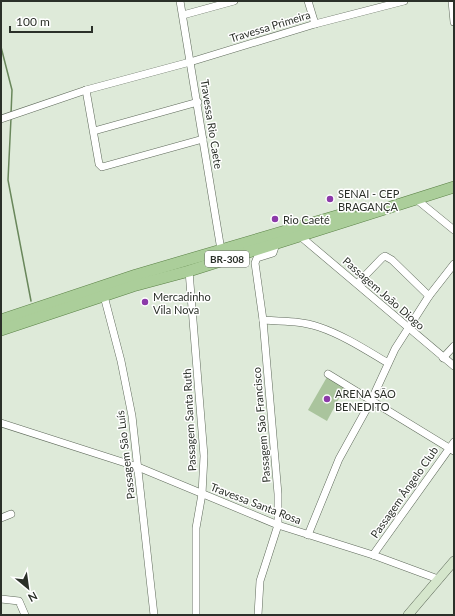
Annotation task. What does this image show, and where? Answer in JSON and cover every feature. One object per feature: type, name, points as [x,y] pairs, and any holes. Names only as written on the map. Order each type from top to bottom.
[{"type":"main road","name":"BR-308","points":[[1,320],[88,290],[454,181]]},
{"type":"main road","name":"BR-308","points":[[1,330],[104,296],[276,244],[454,187]]},
{"type":"street","name":"Travessa Rio Caete","points":[[180,1],[198,102],[221,250]]},
{"type":"street","points":[[183,16],[234,1]]},
{"type":"street","points":[[308,1],[315,24]]},
{"type":"street","name":"Travessa Primeira","points":[[1,119],[86,90],[190,62],[315,24],[404,1]]},
{"type":"street","points":[[452,1],[454,22]]},
{"type":"street","points":[[86,90],[99,164],[104,167],[203,138]]},
{"type":"street","points":[[94,131],[198,102]]},
{"type":"street","points":[[416,199],[454,230]]},
{"type":"street","name":"Passagem João Diogo","points":[[300,236],[358,283],[454,366]]},
{"type":"street","name":"Passagem São Francisco","points":[[258,615],[260,581],[278,525],[277,473],[256,260],[258,257],[273,253],[276,244]]},
{"type":"street","points":[[358,283],[382,258],[386,256],[429,296]]},
{"type":"street","points":[[308,535],[339,459],[371,401],[388,363],[429,296],[454,264]]},
{"type":"street","name":"Passagem Santa Ruth","points":[[189,271],[203,438],[202,494],[196,528],[196,615]]},
{"type":"street","name":"Passagem São Luís","points":[[104,296],[127,389],[138,467],[154,615]]},
{"type":"street","points":[[263,320],[294,322],[319,327],[340,336],[388,363]]},
{"type":"street","points":[[443,358],[454,346]]},
{"type":"street","points":[[328,374],[371,401],[452,447]]},
{"type":"street","name":"Travessa Santa Rosa","points":[[1,423],[138,467],[278,525],[373,555],[438,578]]},
{"type":"street","name":"Passagem Ângelo Club","points":[[373,555],[452,447]]},
{"type":"street","points":[[1,518],[11,514]]},
{"type":"street","points":[[408,615],[438,578],[450,570],[454,561]]},
{"type":"street","points":[[1,599],[19,601],[25,615]]},
{"type":"green space","name":"ARENA SÃO BENEDITO","points":[[327,377],[345,387],[327,421],[308,410]]},
{"type":"waterway","points":[[1,47],[12,90],[11,114]]},
{"type":"waterway","points":[[11,118],[8,180],[31,301]]},
{"type":"place","name":"SENAI - CEP BRAGANÇA","points":[[330,199]]},
{"type":"place","name":"Rio Caeté","points":[[275,219]]},
{"type":"place","name":"Mercadinho Vila Nova","points":[[145,302]]},
{"type":"place","name":"ARENA SÃO BENEDITO","points":[[327,399]]}]
